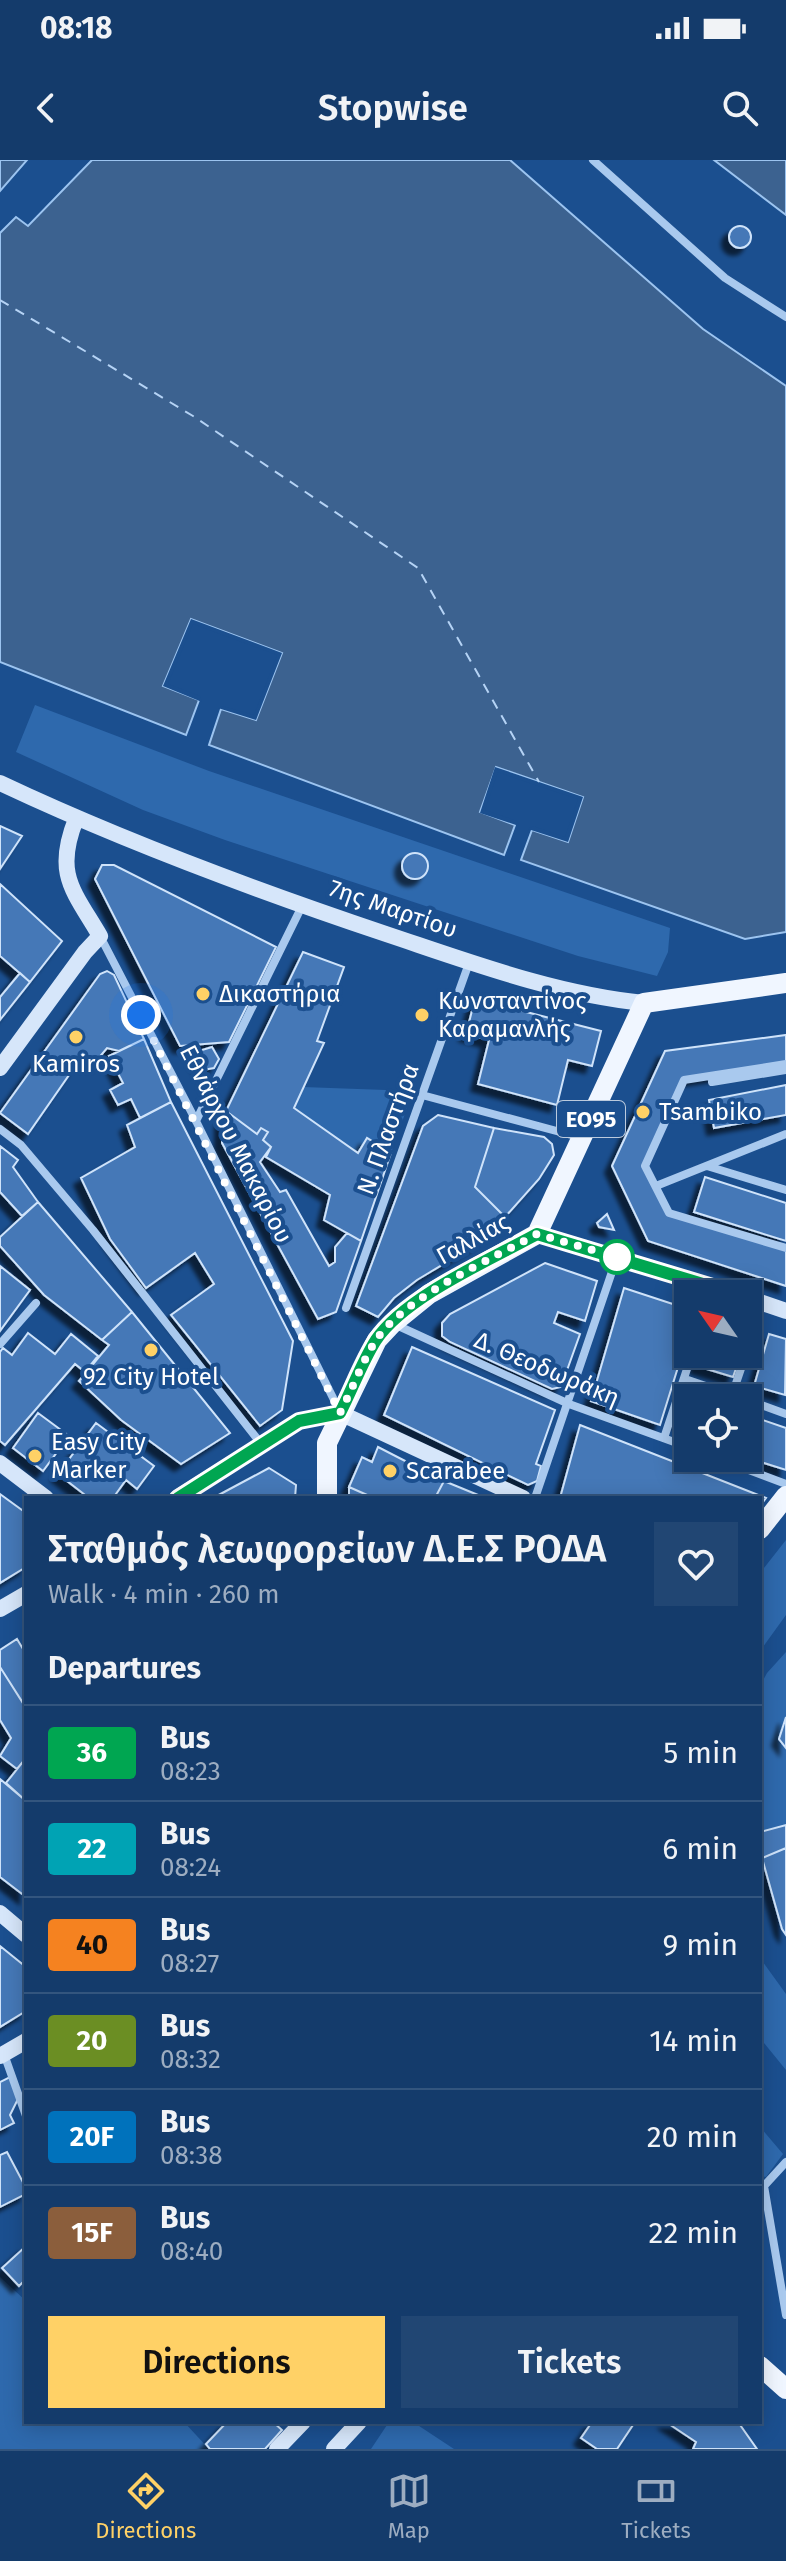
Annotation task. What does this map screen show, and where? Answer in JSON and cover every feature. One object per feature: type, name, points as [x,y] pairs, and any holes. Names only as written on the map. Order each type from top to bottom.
[{"type":"main road","name":"7ης Μαρτίου","points":[[644,1003],[786,983]]},
{"type":"main road","name":"Γαλλίας","points":[[340,1413],[377,1340],[392,1324],[429,1294],[537,1234],[644,1003]]},
{"type":"main road","points":[[327,1496],[327,1443],[340,1413]]},
{"type":"main road","points":[[762,1526],[786,1496]]},
{"type":"main road","points":[[762,2368],[786,2389]]},
{"type":"street","points":[[593,160],[725,278],[786,317]]},
{"type":"street","name":"7ης Μαρτίου","points":[[0,783],[76,819],[302,906],[469,963],[599,999],[644,1003]]},
{"type":"street","name":"Εθνάρχου Μακαρίου","points":[[76,819],[66,845],[66,871],[70,885],[100,936],[196,1121],[340,1413]]},
{"type":"street","points":[[196,1121],[302,906]]},
{"type":"street","points":[[0,1068],[100,936]]},
{"type":"street","name":"Ν. Πλαστήρα","points":[[346,1308],[469,963]]},
{"type":"street","points":[[786,1067],[684,1080],[645,1166],[659,1185],[669,1213],[786,1247]]},
{"type":"street","points":[[422,1095],[582,1138]]},
{"type":"street","points":[[0,1129],[21,1145],[93,1230],[262,1446]]},
{"type":"street","points":[[659,1185],[786,1134]]},
{"type":"street","points":[[706,1166],[786,1190]]},
{"type":"street","points":[[537,1234],[683,1280]]},
{"type":"street","points":[[536,1496],[617,1257]]},
{"type":"street","points":[[762,1302],[786,1311]]},
{"type":"street","points":[[0,1344],[36,1303]]},
{"type":"street","name":"Δ. Θεοδωράκη","points":[[392,1324],[569,1404],[674,1442]]},
{"type":"street","points":[[664,1438],[688,1368]]},
{"type":"street","points":[[685,1379],[700,1384]]},
{"type":"street","points":[[762,1405],[786,1413]]},
{"type":"street","points":[[180,1496],[299,1421],[340,1413],[519,1496]]},
{"type":"street","points":[[0,1463],[43,1496]]},
{"type":"street","points":[[754,1472],[786,1484]]},
{"type":"street","points":[[0,1609],[24,1595]]},
{"type":"street","points":[[0,1913],[24,1933]]},
{"type":"street","points":[[24,2042],[2,2055],[24,2111]]},
{"type":"street","points":[[786,2162],[762,2186],[786,2315]]},
{"type":"street","points":[[277,2449],[301,2424]]},
{"type":"street","points":[[334,2449],[357,2424]]},
{"type":"shaded area","points":[[0,160],[27,160],[0,191]]},
{"type":"shaded area","points":[[92,160],[510,160],[703,329],[786,386],[786,932],[745,939],[521,860],[532,830],[568,842],[583,797],[496,767],[480,812],[515,825],[504,855],[209,745],[221,709],[256,720],[282,653],[191,619],[163,686],[199,700],[186,735],[0,662],[0,233],[16,217],[28,226]]},
{"type":"shaded area","points":[[714,160],[786,160],[786,215]]},
{"type":"shaded area","points":[[35,705],[209,771],[670,928],[668,952],[657,976],[578,956],[143,810],[16,752]]},
{"type":"shaded area","points":[[303,1087],[413,1091],[391,1153],[367,1138],[358,1153],[294,1108]]},
{"type":"shaded area","points":[[786,1540],[786,1615],[762,1648],[762,1570]]},
{"type":"shaded area","points":[[786,1652],[786,1825],[762,1831],[762,1682]]},
{"type":"shaded area","points":[[762,1961],[786,1994],[786,2070],[762,2040]]},
{"type":"shaded area","points":[[762,2129],[783,2154],[766,2177],[762,2176]]},
{"type":"shaded area","points":[[0,2277],[24,2299],[24,2424],[186,2424],[209,2449],[0,2449]]},
{"type":"shaded area","points":[[388,2424],[416,2424],[454,2449],[371,2449]]},
{"type":"pier","points":[[191,619],[282,653],[256,720],[218,708],[222,706],[254,715],[277,655],[193,624],[168,684],[200,696],[202,702],[163,686]]},
{"type":"pier","points":[[495,767],[583,797],[568,842],[528,829],[533,826],[565,837],[578,799],[498,772],[485,810],[517,821],[519,826],[480,813]]},
{"type":"building","points":[[740,226],[751,237],[740,248],[729,237]]},
{"type":"building","points":[[0,826],[22,836],[0,869]]},
{"type":"building","points":[[415,853],[424,857],[428,866],[424,875],[415,879],[406,875],[402,866],[406,857]]},
{"type":"building","name":"Δικαστήρια","points":[[102,865],[114,865],[276,947],[229,1042],[180,1046],[95,879]]},
{"type":"building","points":[[0,884],[62,941],[30,982],[0,956]]},
{"type":"building","points":[[303,952],[344,967],[317,1041],[324,1043],[294,1108],[358,1153],[367,1138],[391,1153],[361,1241],[324,1220],[330,1195],[266,1157],[271,1147],[263,1140],[268,1132],[261,1128],[257,1134],[226,1111]]},
{"type":"building","points":[[107,971],[114,975],[144,1039],[119,1051],[107,1048],[97,1060],[83,1055],[28,1134],[0,1113],[100,974]]},
{"type":"building","points":[[20,973],[30,982],[0,1020],[0,997]]},
{"type":"building","points":[[475,999],[601,1031],[592,1066],[568,1060],[557,1105],[478,1084],[489,1040],[466,1034]]},
{"type":"building","points":[[786,1035],[786,1064],[684,1080],[645,1166],[669,1213],[786,1248],[786,1286],[648,1241],[612,1166],[665,1051]]},
{"type":"building","points":[[144,1039],[171,1102],[140,1118],[131,1099],[118,1105],[110,1090],[123,1083],[109,1056]]},
{"type":"building","points":[[212,1047],[219,1059],[214,1068],[203,1070],[197,1060],[202,1050]]},
{"type":"building","points":[[786,1085],[786,1115],[714,1128],[709,1100]]},
{"type":"building","points":[[171,1102],[293,1341],[282,1410],[260,1426],[171,1315],[214,1284],[195,1253],[146,1288],[110,1239],[81,1178],[135,1147],[127,1125]]},
{"type":"building","points":[[226,1111],[257,1134],[261,1128],[268,1132],[263,1140],[271,1147],[260,1162],[280,1192],[286,1190],[329,1266],[335,1262],[335,1247],[347,1233],[361,1241],[336,1312],[318,1319],[222,1143],[222,1121]]},
{"type":"building","points":[[438,1115],[494,1128],[475,1187],[505,1217],[477,1244],[417,1280],[394,1298],[378,1317],[356,1306],[423,1126]]},
{"type":"building","points":[[494,1128],[544,1137],[552,1144],[554,1155],[539,1179],[505,1217],[475,1187]]},
{"type":"building","points":[[0,1146],[18,1160],[13,1167],[38,1202],[22,1216],[0,1192]]},
{"type":"building","points":[[705,1177],[786,1203],[786,1241],[694,1212]]},
{"type":"building","points":[[38,1202],[132,1312],[102,1340],[44,1295],[0,1246],[0,1237]]},
{"type":"building","points":[[607,1214],[614,1230],[599,1227],[597,1223]]},
{"type":"building","points":[[545,1263],[597,1281],[585,1321],[558,1312],[554,1323],[580,1334],[561,1387],[552,1389],[442,1336],[442,1323],[450,1314]]},
{"type":"building","points":[[0,1266],[30,1290],[0,1331]]},
{"type":"building","points":[[624,1288],[674,1304],[674,1368],[678,1368],[660,1425],[591,1401]]},
{"type":"building","points":[[132,1312],[230,1433],[181,1464],[121,1420],[79,1381],[109,1345],[102,1340]]},
{"type":"building","points":[[28,1333],[55,1354],[71,1334],[98,1356],[85,1372],[75,1364],[5,1445],[0,1441],[0,1352],[3,1348],[12,1355]]},
{"type":"building","points":[[769,1334],[786,1339],[785,1395],[762,1388],[762,1384],[755,1384],[759,1368],[762,1368]]},
{"type":"building","points":[[412,1347],[555,1410],[536,1464],[541,1466],[537,1481],[528,1485],[384,1415]]},
{"type":"building","points":[[704,1368],[736,1368],[733,1377]]},
{"type":"building","points":[[38,1413],[69,1436],[43,1471],[13,1448]]},
{"type":"building","points":[[762,1420],[786,1428],[786,1470],[762,1462]]},
{"type":"building","points":[[96,1423],[154,1466],[137,1489],[126,1480],[114,1496],[86,1496],[58,1474]]},
{"type":"building","points":[[580,1425],[674,1462],[674,1472],[700,1472],[761,1496],[561,1496]]},
{"type":"building","name":"Scarabee","points":[[378,1447],[444,1481],[436,1496],[369,1496],[349,1487],[362,1457],[372,1462]]},
{"type":"building","points":[[269,1468],[296,1485],[295,1496],[217,1496]]},
{"type":"building","points":[[444,1481],[481,1496],[436,1496]]},
{"type":"building","points":[[349,1487],[369,1496],[349,1496]]},
{"type":"building","points":[[0,1494],[24,1512],[24,1568],[0,1583]]},
{"type":"building","points":[[17,1639],[24,1651],[23,1703],[0,1667],[0,1650]]},
{"type":"building","points":[[0,1667],[24,1705],[24,1760],[17,1769],[0,1756],[11,1738],[0,1720]]},
{"type":"building","points":[[786,1717],[786,1748],[779,1739]]},
{"type":"building","points":[[24,1760],[24,1799],[6,1783]]},
{"type":"building","points":[[0,1779],[24,1799],[24,1895],[0,1877]]},
{"type":"building","points":[[786,1825],[786,1848],[762,1858],[762,1831]]},
{"type":"building","points":[[786,1848],[786,1935],[762,1858]]},
{"type":"building","points":[[0,1946],[24,1965],[24,2012],[0,2027]]},
{"type":"building","points":[[10,2077],[19,2097],[10,2115],[14,2123],[0,2130],[0,2082]]},
{"type":"building","points":[[7,2152],[24,2184],[24,2195],[0,2207],[0,2155]]},
{"type":"building","points":[[24,2248],[24,2281],[19,2286],[2,2268]]},
{"type":"building","points":[[225,2424],[275,2424],[282,2430],[265,2449],[210,2449],[206,2444]]},
{"type":"building","points":[[591,2424],[634,2424],[617,2449],[597,2449],[581,2438]]},
{"type":"building","points":[[669,2424],[739,2424],[757,2449],[693,2449],[696,2442]]},
{"type":"ferry route","points":[[0,300],[193,416],[418,568],[539,782]]},
{"type":"bus line","name":"36","points":[[181,1496],[299,1421],[340,1413],[377,1340],[392,1324],[429,1294],[537,1234],[691,1280]]},
{"type":"place","name":"Δικαστήρια","points":[[203,994]]},
{"type":"place","name":"Κωνσταντίνος Καραμανλής","points":[[422,1015]]},
{"type":"place","name":"Kamiros","points":[[76,1037]]},
{"type":"place","name":"Tsambiko","points":[[643,1112]]},
{"type":"place","name":"92 City Hotel","points":[[151,1350]]},
{"type":"place","name":"Easy City Marker","points":[[35,1456]]},
{"type":"place","name":"Scarabee","points":[[390,1471]]},
{"type":"route","points":[[141,1015],[340,1413],[377,1340],[429,1294],[537,1234],[617,1257]]}]
